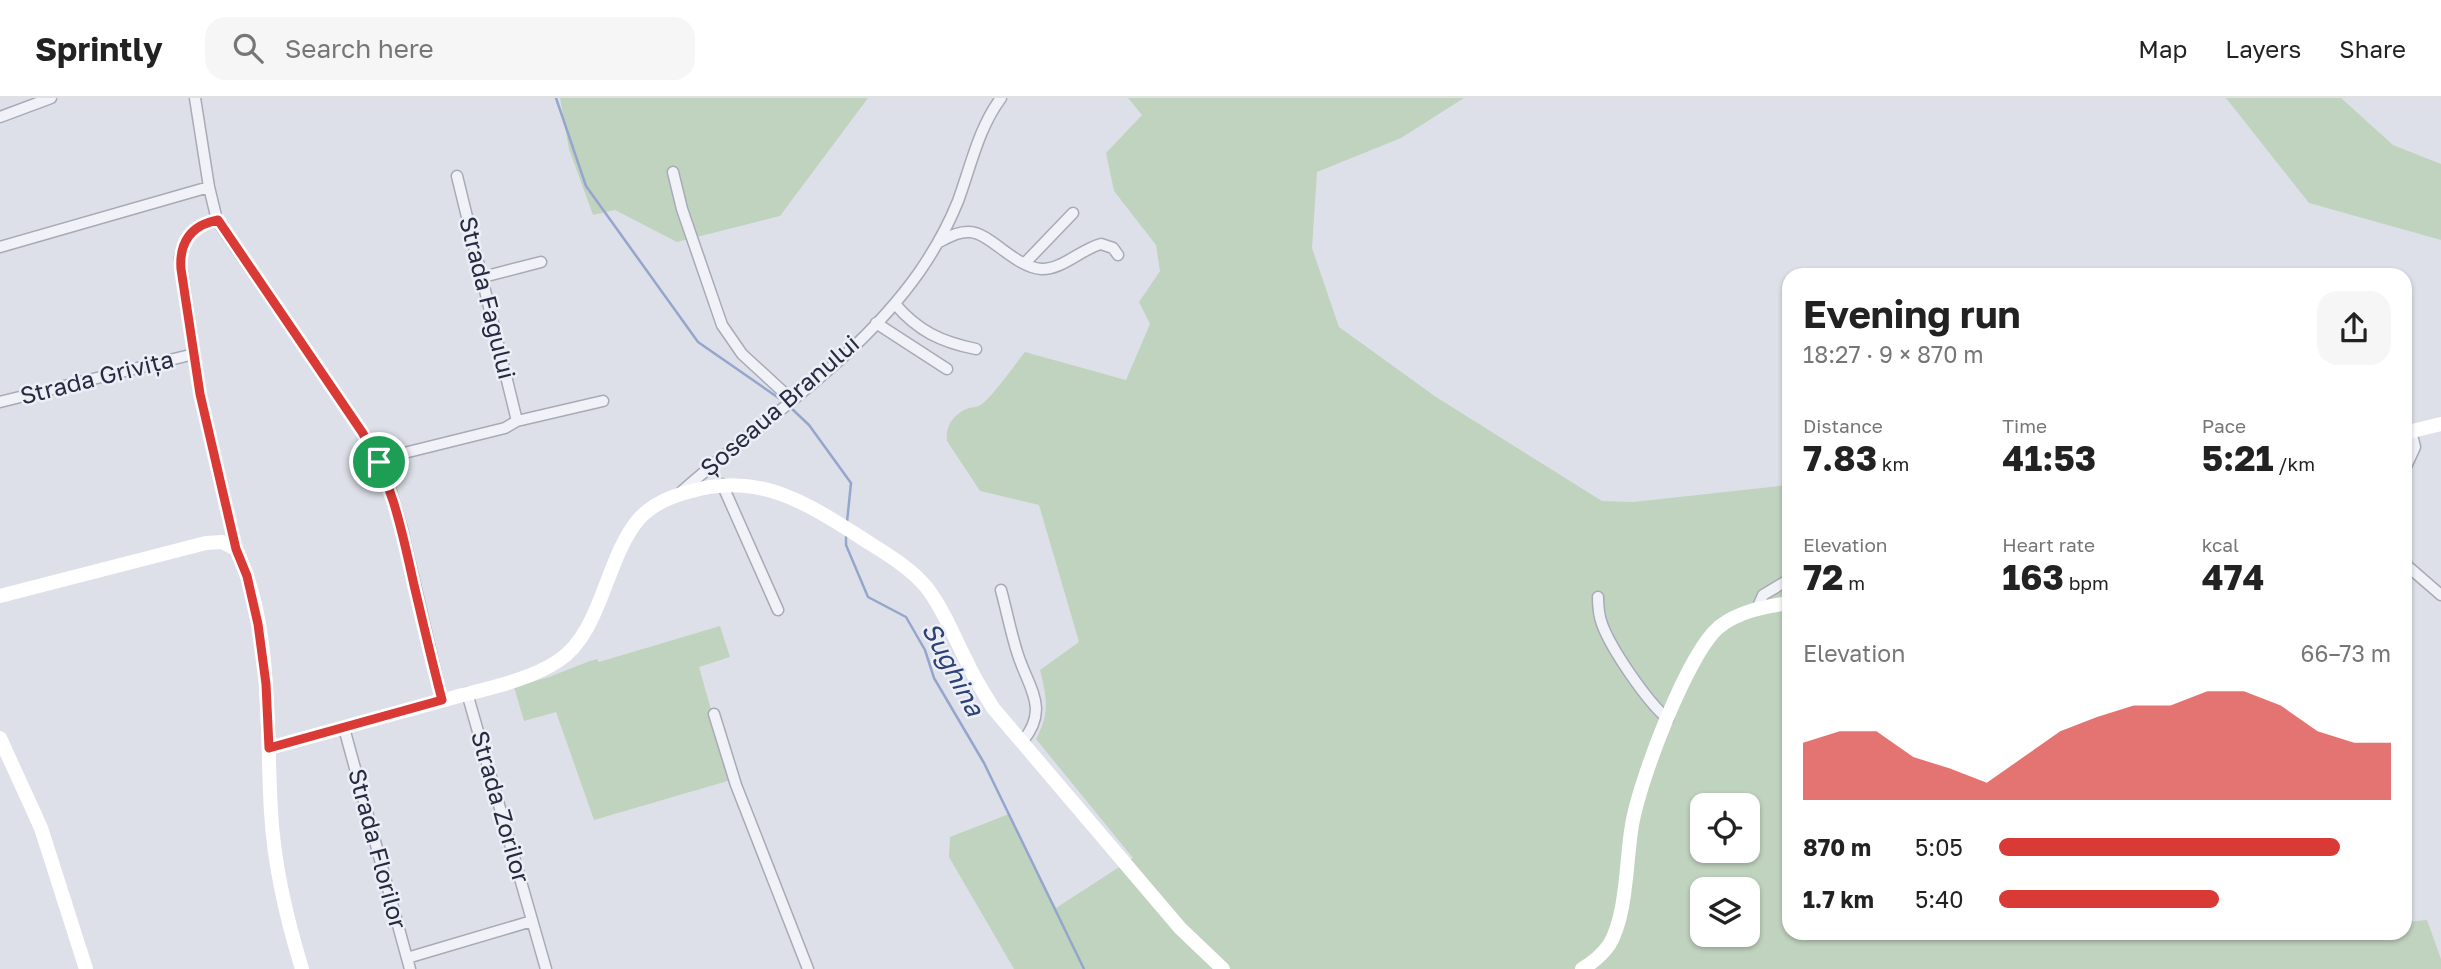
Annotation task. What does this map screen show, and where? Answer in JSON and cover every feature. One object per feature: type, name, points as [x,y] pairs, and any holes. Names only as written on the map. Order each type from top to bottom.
[{"type":"main road","points":[[2412,431],[2441,424]]},
{"type":"main road","name":"Șoseaua Branului","points":[[269,748],[467,693],[536,672],[560,660],[568,653],[591,618],[632,527],[651,508],[678,494],[722,484],[745,484],[768,489],[806,504],[853,532],[901,564],[926,588],[944,614],[979,686],[993,708],[1180,928],[1223,969]]},
{"type":"main road","points":[[0,596],[206,543],[222,542],[236,549],[247,576],[261,644],[276,867],[302,969]]},
{"type":"main road","points":[[1582,969],[1605,951],[1616,931],[1632,822],[1645,774],[1699,652],[1726,622],[1757,609],[1782,604]]},
{"type":"main road","points":[[0,738],[41,828],[86,969]]},
{"type":"street","points":[[0,117],[51,98]]},
{"type":"street","points":[[194,98],[209,187],[218,220],[362,432],[389,485],[401,524],[442,700]]},
{"type":"street","name":"Șoseaua Branului","points":[[678,494],[830,371],[895,303],[939,242],[957,202],[986,121],[1001,98]]},
{"type":"street","points":[[673,172],[682,209],[722,325],[742,354],[792,400]]},
{"type":"street","name":"Strada Fagului","points":[[457,176],[517,421]]},
{"type":"street","points":[[0,247],[209,187]]},
{"type":"street","points":[[1026,263],[1073,213]]},
{"type":"street","points":[[218,220],[204,223],[192,230],[181,248],[181,269],[200,394],[236,549]]},
{"type":"street","points":[[939,242],[958,233],[973,232],[1026,263],[1045,269],[1101,244],[1113,248],[1118,255]]},
{"type":"street","points":[[483,277],[541,262]]},
{"type":"street","points":[[895,303],[906,317],[926,332],[951,344],[976,349]]},
{"type":"street","points":[[876,323],[947,369]]},
{"type":"street","name":"Strada Grivița","points":[[0,402],[194,354]]},
{"type":"street","points":[[379,462],[392,456],[505,428],[517,421],[603,401]]},
{"type":"street","points":[[722,484],[778,610]]},
{"type":"street","points":[[2412,571],[2441,595]]},
{"type":"street","points":[[1757,609],[1763,595],[1782,584]]},
{"type":"street","points":[[1001,590],[1017,651],[1037,704],[1034,725],[1022,742]]},
{"type":"street","points":[[1598,597],[1602,624],[1608,636],[1645,696],[1668,719]]},
{"type":"street","name":"Strada Zorilor","points":[[467,693],[546,969]]},
{"type":"street","points":[[714,714],[736,785],[808,969]]},
{"type":"street","name":"Strada Florilor","points":[[344,728],[410,969]]},
{"type":"street","points":[[407,958],[532,921]]},
{"type":"green space","points":[[560,98],[868,98],[780,216],[677,242],[615,210],[593,215],[569,149]]},
{"type":"green space","points":[[1128,98],[1464,98],[1401,138],[1317,172],[1312,248],[1339,327],[1436,397],[1602,501],[1633,502],[1782,486],[1782,940],[2412,940],[2412,921],[2427,920],[2441,959],[2441,969],[1014,969],[949,857],[950,837],[1009,814],[1056,908],[1133,858],[1036,739],[1044,721],[1046,705],[1040,670],[1079,642],[1039,505],[980,491],[947,441],[947,431],[957,415],[988,399],[1025,352],[1126,380],[1150,324],[1139,302],[1160,271],[1156,245],[1114,191],[1106,153],[1142,115]]},
{"type":"green space","points":[[2226,98],[2341,98],[2393,145],[2441,164],[2441,240],[2309,203]]},
{"type":"green space","points":[[720,626],[730,657],[699,667],[731,780],[594,820],[556,712],[524,721],[514,687],[590,661],[597,659],[599,662]]},
{"type":"waterway","name":"Sughina","points":[[556,98],[586,186],[698,342],[783,401]]},
{"type":"waterway","name":"Sughina","points":[[791,408],[809,425],[851,483],[847,522]]},
{"type":"waterway","name":"Sughina","points":[[846,536],[846,545],[868,597],[906,617],[925,650],[934,678],[984,763],[1084,969]]},
{"type":"route","points":[[218,220],[362,432],[379,462],[401,524],[442,700],[269,748],[266,684],[258,624],[247,576],[236,549],[200,394],[181,269],[181,248],[192,230],[204,223],[218,220]]}]
